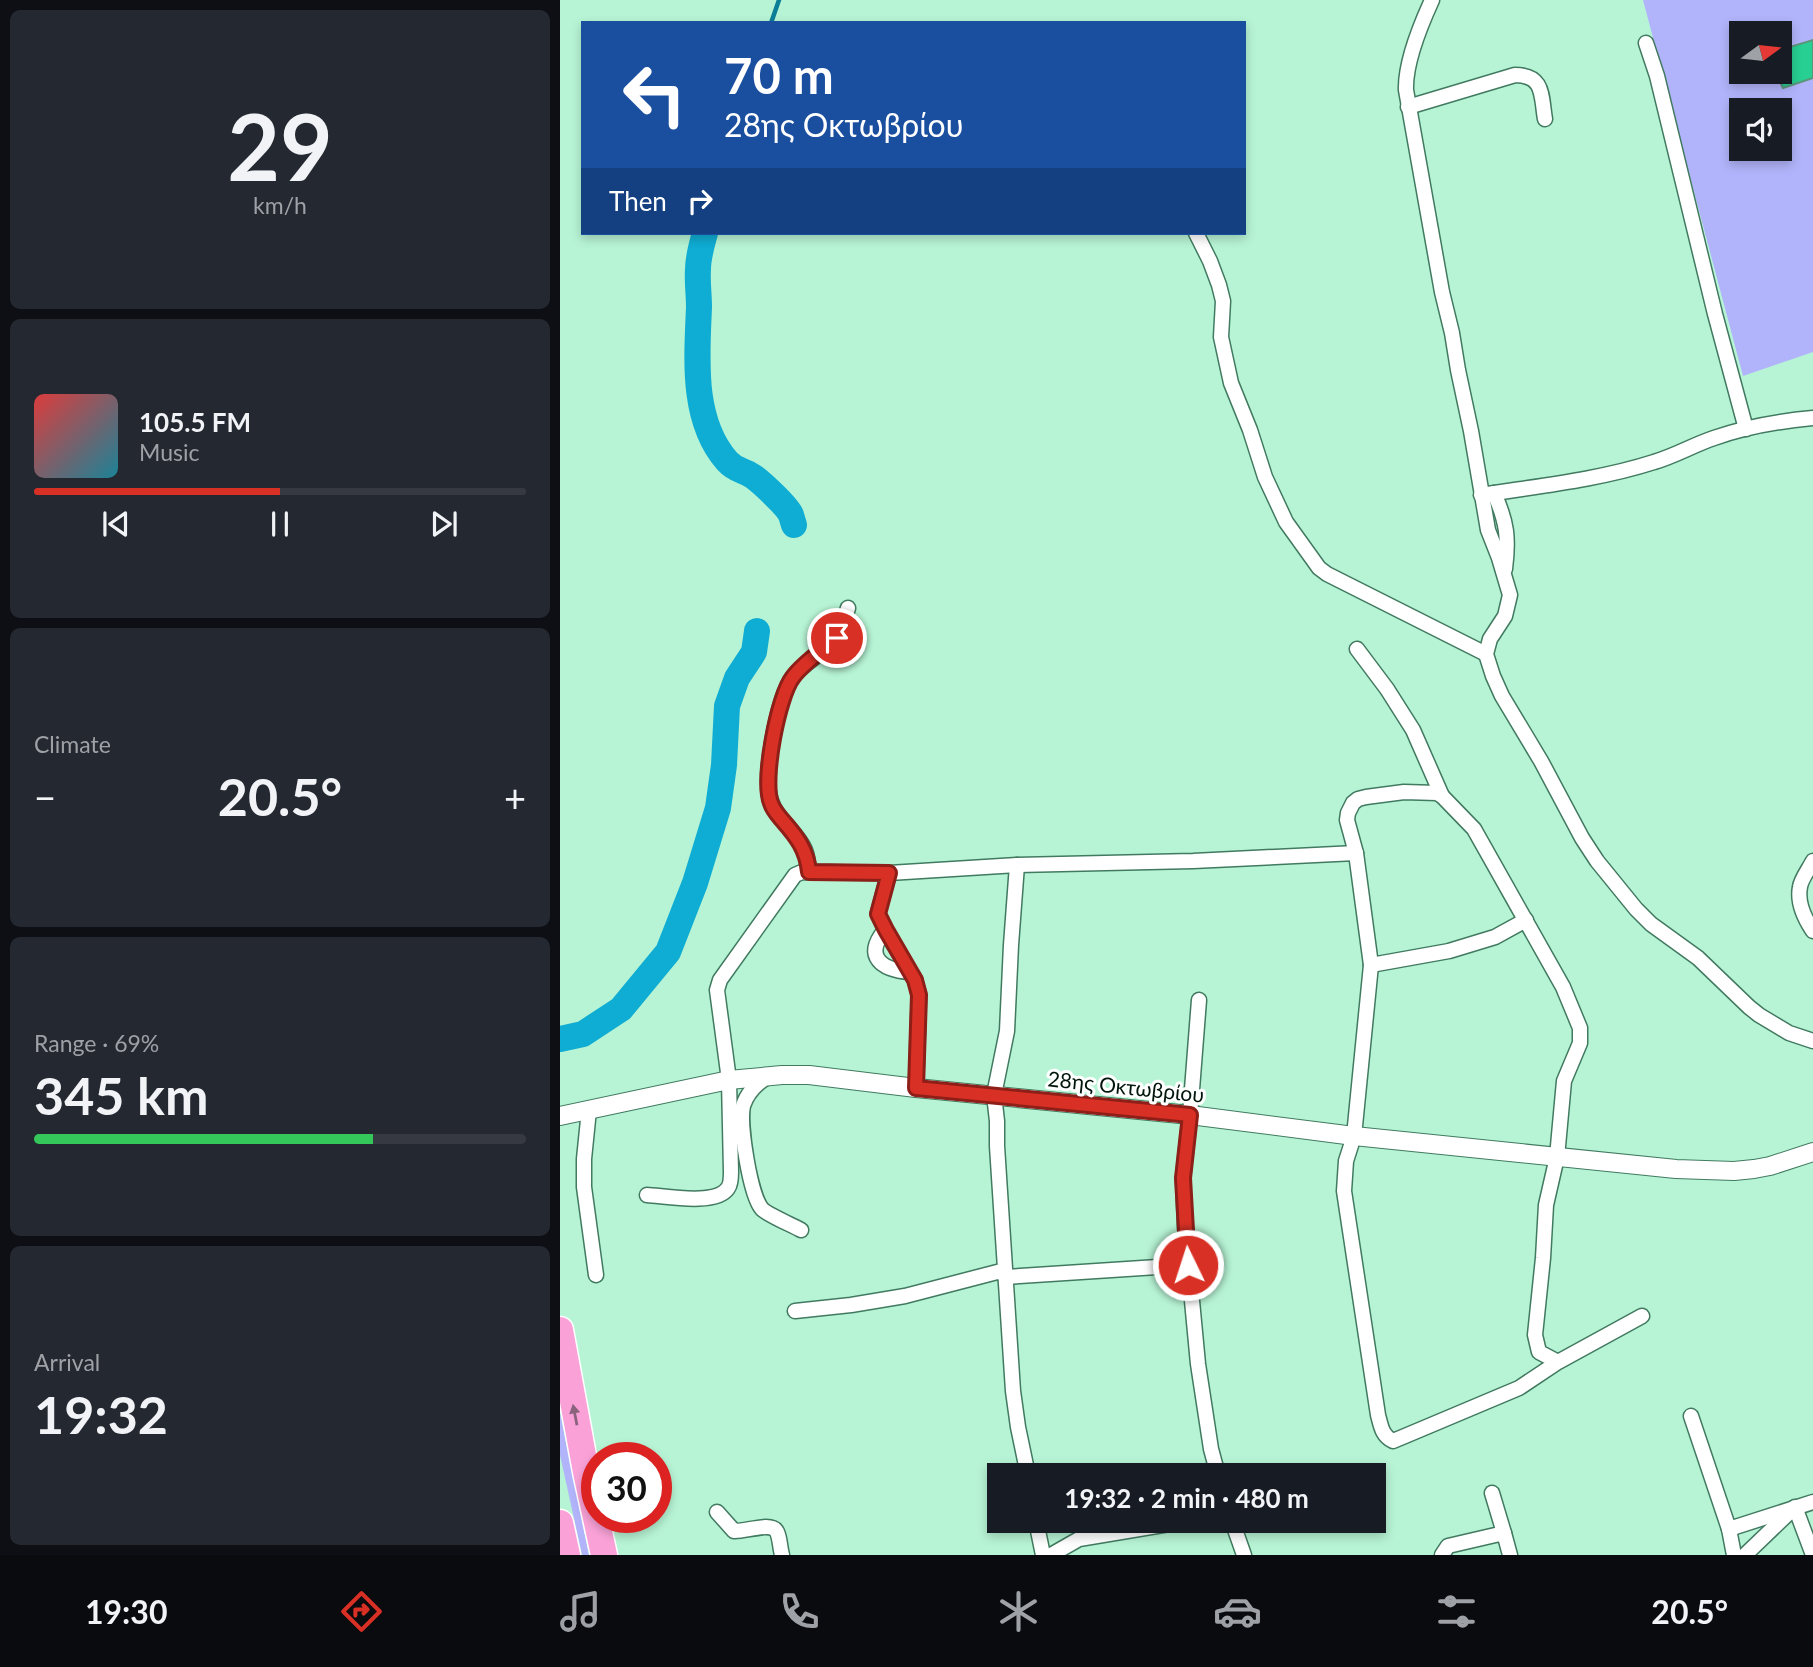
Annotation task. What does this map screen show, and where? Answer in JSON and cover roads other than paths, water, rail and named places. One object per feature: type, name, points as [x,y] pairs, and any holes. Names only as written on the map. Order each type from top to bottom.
[{"type":"highway","points":[[560,1330],[604,1555]]},
{"type":"highway","points":[[560,1523],[567,1555]]},
{"type":"street","points":[[1432,0],[1405,78],[1440,279],[1471,431],[1487,494],[1488,530],[1510,595],[1505,616],[1490,639],[1486,654],[1502,696],[1582,838],[1636,909],[1698,958],[1759,1015],[1789,1033],[1813,1041]]},
{"type":"street","points":[[1646,43],[1657,76],[1746,429]]},
{"type":"street","points":[[1408,107],[1516,75],[1526,75],[1539,85],[1545,120]]},
{"type":"street","points":[[1197,235],[1210,261],[1223,301],[1221,337],[1231,383],[1265,477],[1286,522],[1326,574],[1486,654]]},
{"type":"street","points":[[1487,494],[1653,463],[1713,438],[1790,420],[1813,418]]},
{"type":"street","points":[[809,872],[804,847],[771,803],[768,790],[769,764],[787,686],[794,675],[837,638],[848,608]]},
{"type":"street","points":[[1357,649],[1408,721],[1443,796],[1474,829],[1563,987],[1580,1028],[1580,1043],[1564,1081],[1556,1157],[1546,1205],[1535,1335],[1539,1352],[1558,1362]]},
{"type":"street","points":[[1443,796],[1437,793],[1404,792],[1358,799],[1350,807],[1347,820],[1356,853],[1371,965],[1353,1136],[1346,1161],[1344,1191],[1378,1415],[1386,1438],[1393,1441],[1519,1388],[1558,1362],[1642,1316]]},
{"type":"street","points":[[647,1195],[711,1198],[721,1195],[729,1186],[729,1080],[717,990],[720,980],[795,875],[802,872],[889,873],[1017,865],[1193,861],[1356,853]]},
{"type":"street","points":[[1813,861],[1800,884],[1799,896],[1802,911],[1813,931]]},
{"type":"street","points":[[1017,865],[1007,1031],[994,1095],[1015,1403],[1026,1463]]},
{"type":"street","points":[[889,873],[878,914],[910,972],[919,995],[916,1088]]},
{"type":"street","points":[[1371,965],[1462,948],[1495,937],[1526,920]]},
{"type":"street","points":[[886,930],[875,949],[876,956],[887,967],[910,972]]},
{"type":"street","points":[[1199,1000],[1183,1178],[1188,1265],[1200,1376],[1215,1463]]},
{"type":"street","name":"28ης Οκτωβρίου","points":[[560,1116],[729,1080],[809,1075],[1676,1169],[1734,1171],[1770,1166],[1813,1152]]},
{"type":"street","points":[[768,1076],[755,1085],[742,1109],[748,1163],[760,1206],[766,1212],[801,1230]]},
{"type":"street","points":[[589,1110],[584,1187],[596,1275]]},
{"type":"street","points":[[795,1311],[905,1296],[1005,1274],[1188,1265]]},
{"type":"street","points":[[1691,1416],[1729,1529],[1734,1555]]},
{"type":"street","points":[[1492,1493],[1510,1555]]},
{"type":"street","points":[[1729,1529],[1813,1502]]},
{"type":"street","points":[[1795,1507],[1813,1555]]},
{"type":"street","points":[[1745,1555],[1795,1507]]},
{"type":"street","points":[[717,1513],[734,1531],[742,1532],[767,1526],[774,1528],[782,1555]]},
{"type":"street","points":[[1039,1533],[1043,1555]]},
{"type":"street","points":[[1051,1555],[1079,1539],[1115,1533]]},
{"type":"street","points":[[1236,1533],[1244,1555]]},
{"type":"street","points":[[1442,1555],[1448,1546],[1504,1533]]},
{"type":"waterway","points":[[772,21],[779,0]]},
{"type":"waterway","points":[[704,235],[698,264],[697,367],[707,427],[715,445],[727,461],[768,489],[789,511],[794,525]]},
{"type":"waterway","points":[[560,1039],[583,1034],[621,1009],[668,952],[695,883],[718,808],[724,765],[727,706],[737,678],[754,652],[757,631]]}]
